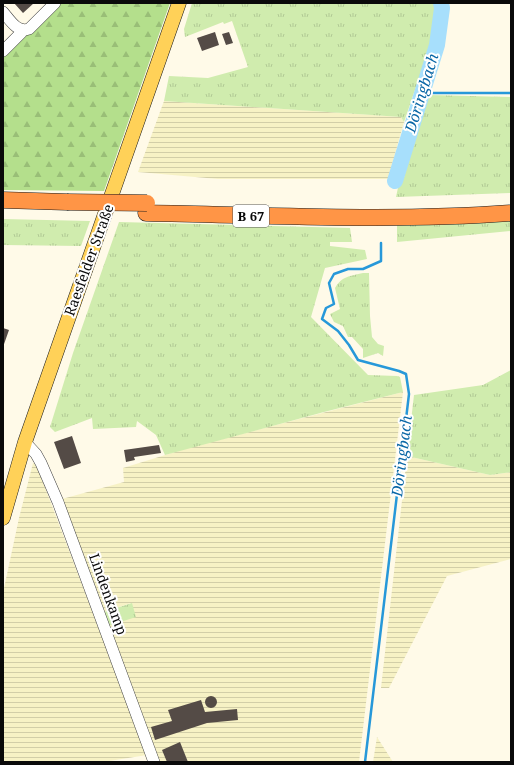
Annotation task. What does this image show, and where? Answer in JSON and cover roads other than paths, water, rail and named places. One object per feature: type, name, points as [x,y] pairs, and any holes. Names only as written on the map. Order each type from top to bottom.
[{"type":"highway","name":"B 67","points":[[3,200],[67,207]]},
{"type":"highway","name":"B 67","points":[[3,211],[67,207],[352,208],[511,202]]},
{"type":"highway","name":"B 67","points":[[147,208],[370,218],[511,213]]},
{"type":"main road","name":"Raesfelder Straße","points":[[3,518],[25,442],[179,3]]},
{"type":"street","points":[[3,51],[24,30],[29,29],[55,3]]},
{"type":"street","points":[[3,12],[18,28],[24,30]]},
{"type":"street","name":"Lindenkamp","points":[[25,442],[36,454],[41,463],[58,502],[154,762]]},
{"type":"waterway","name":"Döringbach","points":[[395,181],[437,45],[442,8],[441,3]]},
{"type":"waterway","points":[[422,93],[511,93]]},
{"type":"waterway","name":"Döringbach","points":[[365,762],[409,394],[406,374],[358,360],[338,331],[322,319],[326,308],[334,304],[329,283],[334,274],[348,269],[363,269],[381,261],[381,243]]}]
